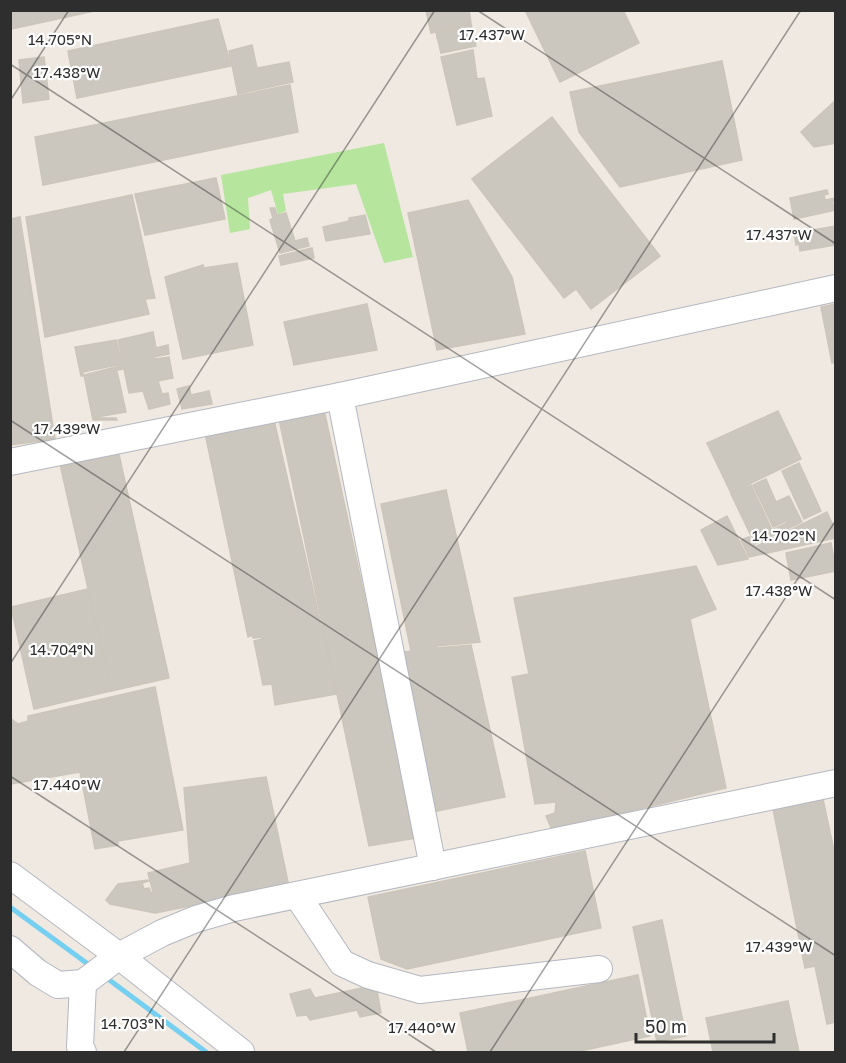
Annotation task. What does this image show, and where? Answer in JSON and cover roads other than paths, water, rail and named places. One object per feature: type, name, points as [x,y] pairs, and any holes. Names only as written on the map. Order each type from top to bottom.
[{"type":"street","points":[[10,462],[340,396],[836,288]]},
{"type":"street","points":[[340,396],[434,867]]},
{"type":"street","points":[[10,949],[38,974],[58,985],[83,983],[119,956],[162,933],[196,919],[234,908],[836,783]]},
{"type":"street","points":[[10,875],[119,956],[241,1053]]},
{"type":"street","points":[[297,895],[342,963],[368,975],[420,990],[599,969]]},
{"type":"street","points":[[83,983],[80,1047],[83,1053]]},
{"type":"waterway","points":[[10,907],[92,967]]},
{"type":"waterway","points":[[104,976],[206,1052]]}]
